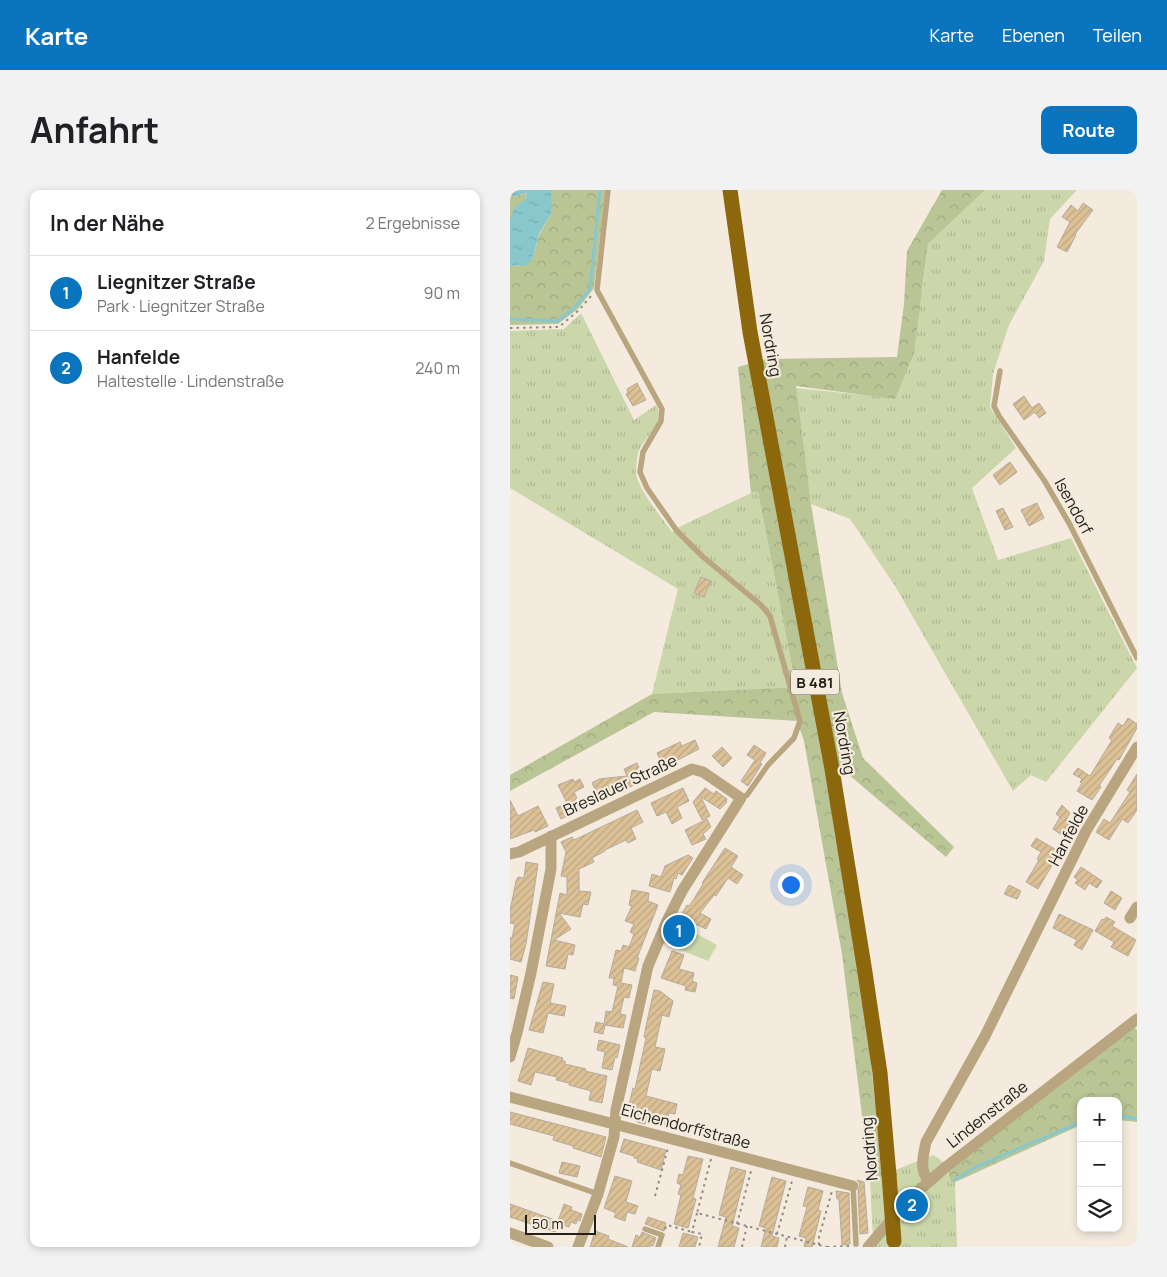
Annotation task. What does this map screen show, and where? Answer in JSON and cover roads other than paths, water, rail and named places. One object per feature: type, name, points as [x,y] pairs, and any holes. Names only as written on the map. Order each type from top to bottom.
[{"type":"main road","name":"Nordring","points":[[730,190],[750,332],[832,769],[864,966],[880,1073],[894,1244]]},
{"type":"street","name":"Hanfelde","points":[[929,1182],[923,1174],[922,1160],[926,1142],[985,1036],[1086,831],[1137,747]]},
{"type":"street","name":"Breslauer Straße","points":[[510,854],[518,852],[692,770],[703,772],[741,798]]},
{"type":"street","points":[[578,1247],[598,1194],[614,1137],[616,1110],[648,966],[682,890],[741,798]]},
{"type":"street","points":[[510,1057],[531,973],[550,869],[551,836]]},
{"type":"street","points":[[1130,918],[1137,907]]},
{"type":"street","name":"Lindenstraße","points":[[868,1247],[908,1200],[961,1154],[1137,1019]]},
{"type":"street","name":"Eichendorffstraße","points":[[510,1097],[853,1186]]},
{"type":"street","points":[[510,1233],[548,1247]]},
{"type":"lane","points":[[608,190],[596,290],[662,409],[661,421],[643,452],[640,472],[647,488],[677,531],[702,556],[761,605],[770,616],[800,720],[794,738],[768,765],[746,795],[741,798]]},
{"type":"lane","name":"Isendorf","points":[[1000,371],[994,406],[1044,480],[1069,523],[1137,658]]},
{"type":"lane","points":[[510,1163],[598,1194]]},
{"type":"lane","points":[[853,1186],[856,1244]]},
{"type":"lane","points":[[645,1229],[662,1235],[658,1247]]},
{"type":"water","points":[[510,190],[551,190],[551,214],[539,234],[532,260],[527,265],[510,266],[510,220],[514,208],[526,199],[527,193],[510,197]]},
{"type":"waterway","points":[[510,319],[558,321],[574,308],[590,289],[600,190]]},
{"type":"waterway","points":[[1122,1116],[1137,1119]]},
{"type":"waterway","points":[[954,1180],[978,1166],[1077,1124]]},
{"type":"place","name":"Liegnitzer Straße","points":[[679,931]]},
{"type":"place","name":"Hanfelde","points":[[912,1205]]}]
